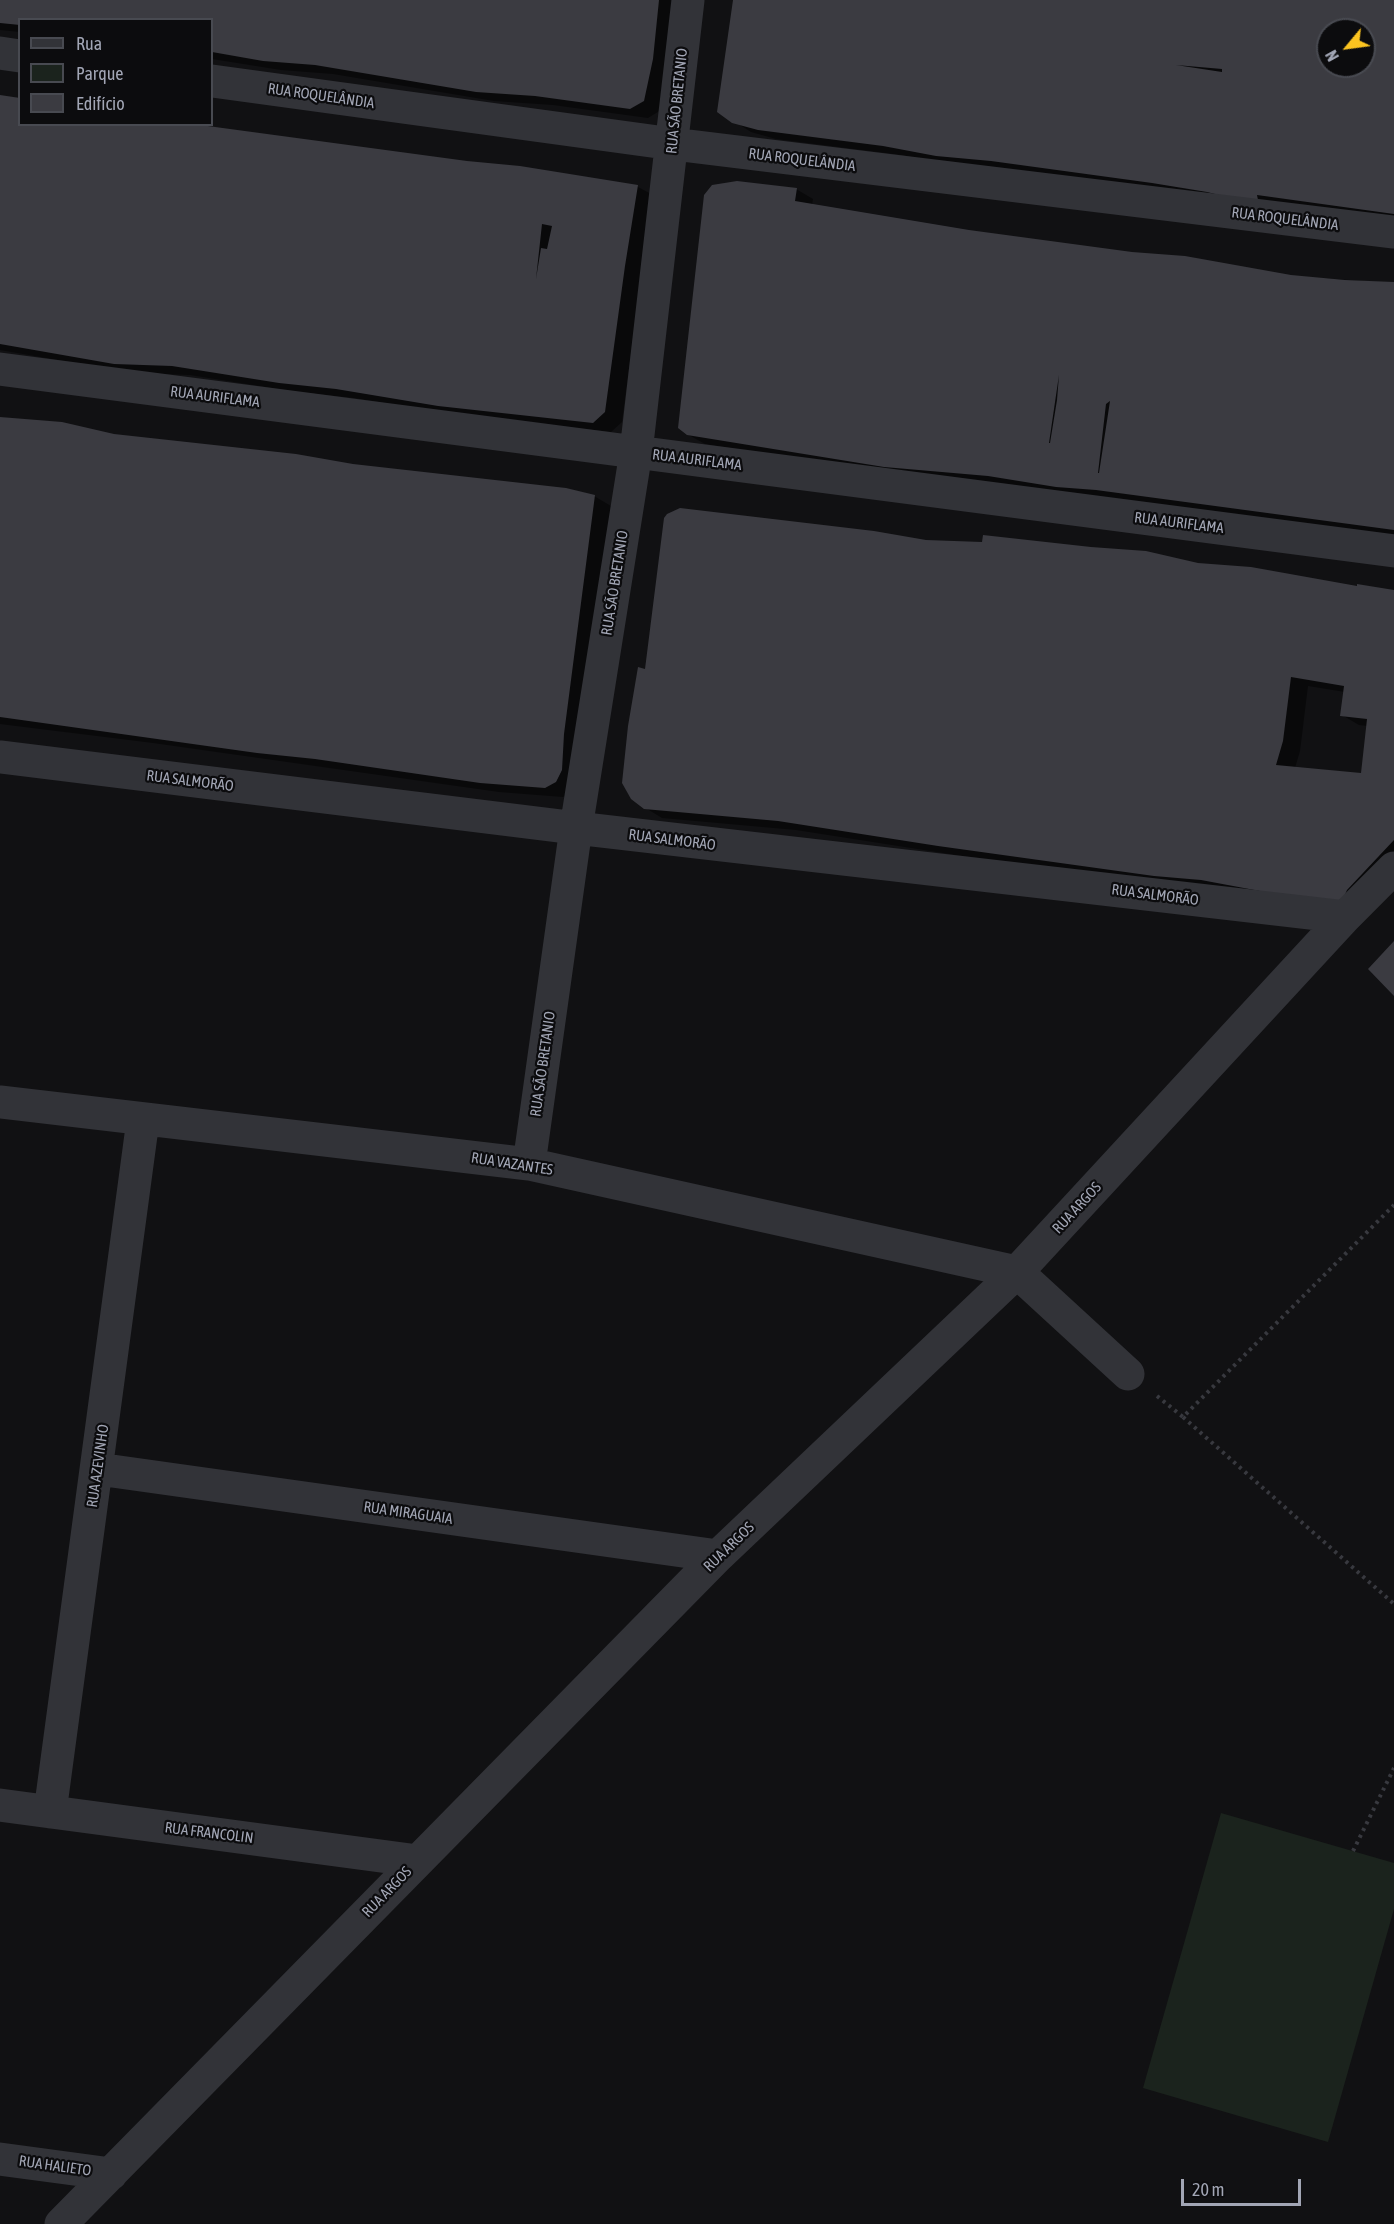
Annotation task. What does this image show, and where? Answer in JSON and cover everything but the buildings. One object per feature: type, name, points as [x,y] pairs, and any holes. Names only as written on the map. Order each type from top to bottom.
[{"type":"street","name":"RUA SÃO BRETANIO","points":[[529,1164],[576,828],[636,452],[688,0]]},
{"type":"street","points":[[0,53],[18,56]]},
{"type":"street","name":"RUA ROQUELÂNDIA","points":[[213,81],[673,144],[1394,232]]},
{"type":"street","name":"RUA AURIFLAMA","points":[[0,369],[1394,551]]},
{"type":"street","name":"RUA SALMORÃO","points":[[0,757],[576,828],[1345,918]]},
{"type":"street","name":"RUA ARGOS","points":[[61,2224],[717,1556],[1017,1272],[1394,868]]},
{"type":"street","name":"RUA VAZANTES","points":[[0,1102],[529,1164],[1017,1272]]},
{"type":"street","name":"RUA AZEVINHO","points":[[50,1812],[98,1469],[143,1120]]},
{"type":"street","points":[[1017,1272],[1128,1374]]},
{"type":"street","name":"RUA MIRAGUAIA","points":[[98,1469],[717,1556]]},
{"type":"street","name":"RUA FRANCOLIN","points":[[0,1805],[418,1861]]},
{"type":"street","name":"RUA HALIETO","points":[[0,2159],[111,2174]]},
{"type":"path","points":[[1183,1417],[1394,1205]]},
{"type":"path","points":[[1128,1374],[1183,1417],[1394,1604]]},
{"type":"path","points":[[1353,1851],[1394,1768]]},
{"type":"green space","points":[[1221,1813],[1394,1863],[1394,1909],[1328,2142],[1143,2088]]}]
